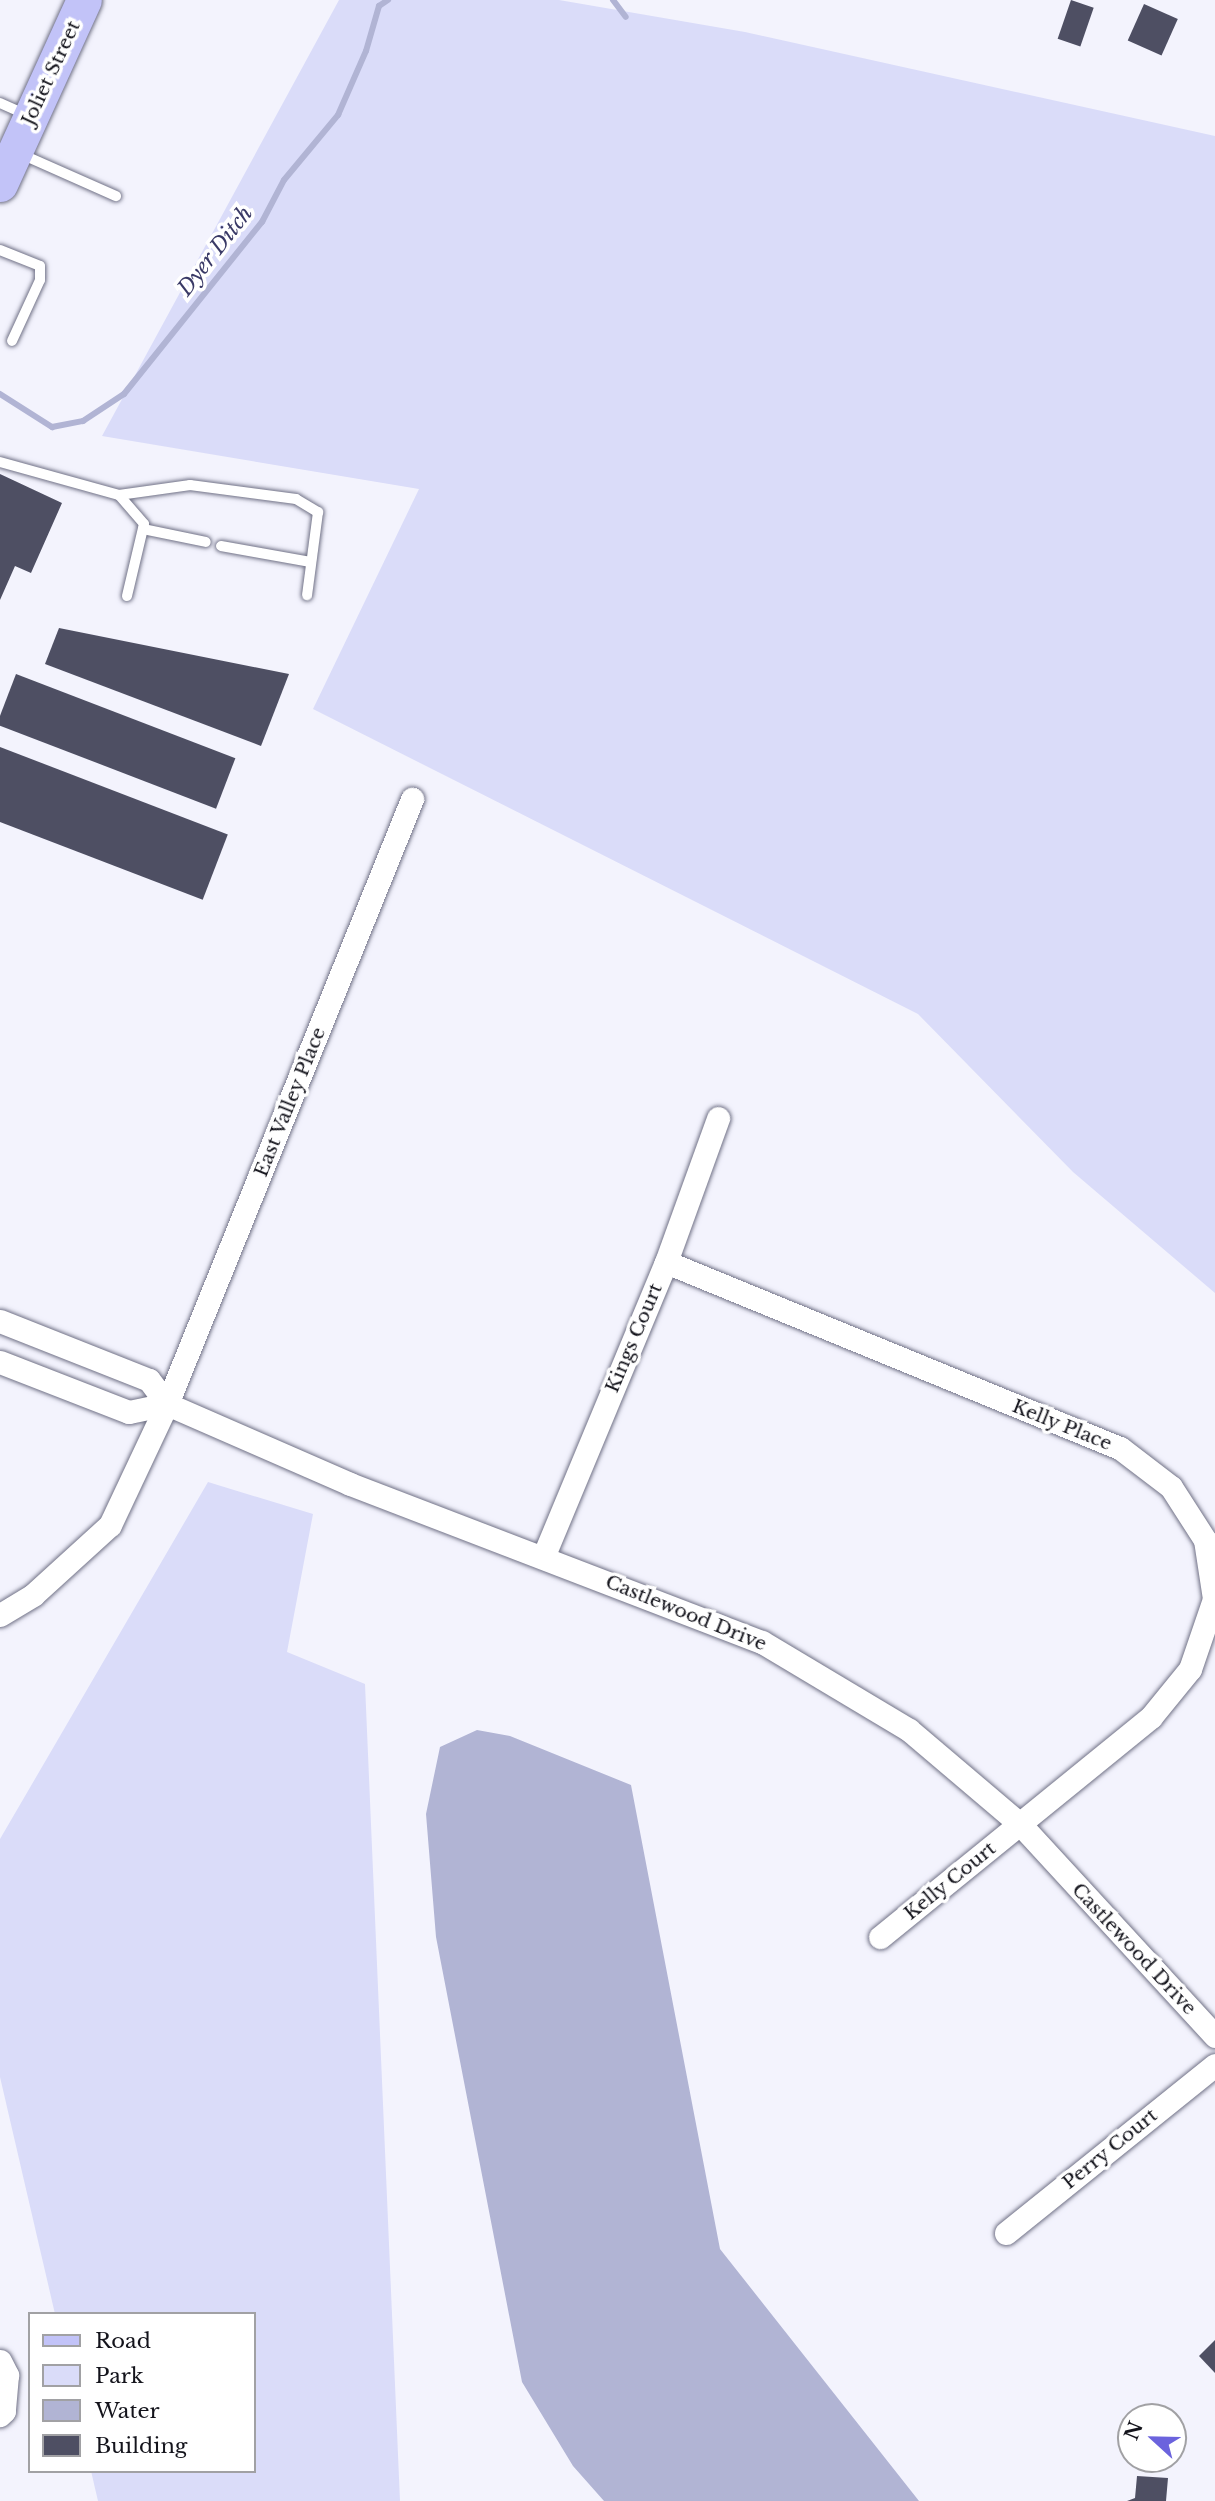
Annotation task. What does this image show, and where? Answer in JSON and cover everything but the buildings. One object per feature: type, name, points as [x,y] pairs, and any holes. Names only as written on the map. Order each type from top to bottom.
[{"type":"main road","name":"Joliet Street","points":[[0,184],[15,152],[15,110],[84,0]]},
{"type":"street","name":"East Valley Place","points":[[0,1615],[33,1595],[110,1525],[167,1404],[412,799]]},
{"type":"street","name":"Kings Court","points":[[544,1555],[666,1262],[718,1118]]},
{"type":"street","name":"Kelly Place","points":[[666,1262],[1120,1448],[1171,1488],[1205,1540],[1214,1599],[1189,1669],[1151,1717],[1020,1824]]},
{"type":"street","name":"Castlewood Drive","points":[[0,1321],[149,1380],[167,1404],[350,1484],[544,1555],[762,1642],[909,1730],[1020,1824],[1215,2036]]},
{"type":"street","points":[[0,1362],[129,1412],[167,1404]]},
{"type":"street","name":"Kelly Court","points":[[880,1937],[1020,1824]]},
{"type":"street","name":"Perry Court","points":[[1006,2233],[1215,2065]]},
{"type":"street","points":[[0,2361],[7,2375],[4,2411],[0,2415]]},
{"type":"lane","points":[[15,152],[116,196]]},
{"type":"lane","points":[[0,250],[40,266],[40,280],[12,341]]},
{"type":"lane","points":[[0,462],[119,495],[190,485],[296,499],[318,512],[307,595]]},
{"type":"lane","points":[[119,495],[144,524],[127,596]]},
{"type":"lane","points":[[142,529],[206,542]]},
{"type":"lane","points":[[221,546],[311,562]]},
{"type":"green space","points":[[339,0],[559,0],[745,32],[1215,136],[1215,1293],[1073,1172],[918,1014],[313,709],[419,489],[102,436]]},
{"type":"green space","points":[[208,1482],[313,1514],[287,1652],[365,1684],[400,2501],[98,2501],[91,2473],[256,2473],[256,2312],[55,2312],[0,2077],[0,1839]]},
{"type":"water","points":[[477,1730],[510,1736],[631,1785],[720,2249],[919,2501],[604,2501],[573,2466],[522,2382],[436,1937],[426,1814],[440,1747]]},
{"type":"waterway","name":"Dyer Ditch","points":[[0,394],[52,427],[83,421],[124,394],[262,222],[284,180],[338,115],[366,51],[379,6],[388,0]]},
{"type":"waterway","name":"Dyer Ditch","points":[[613,0],[626,17]]}]
